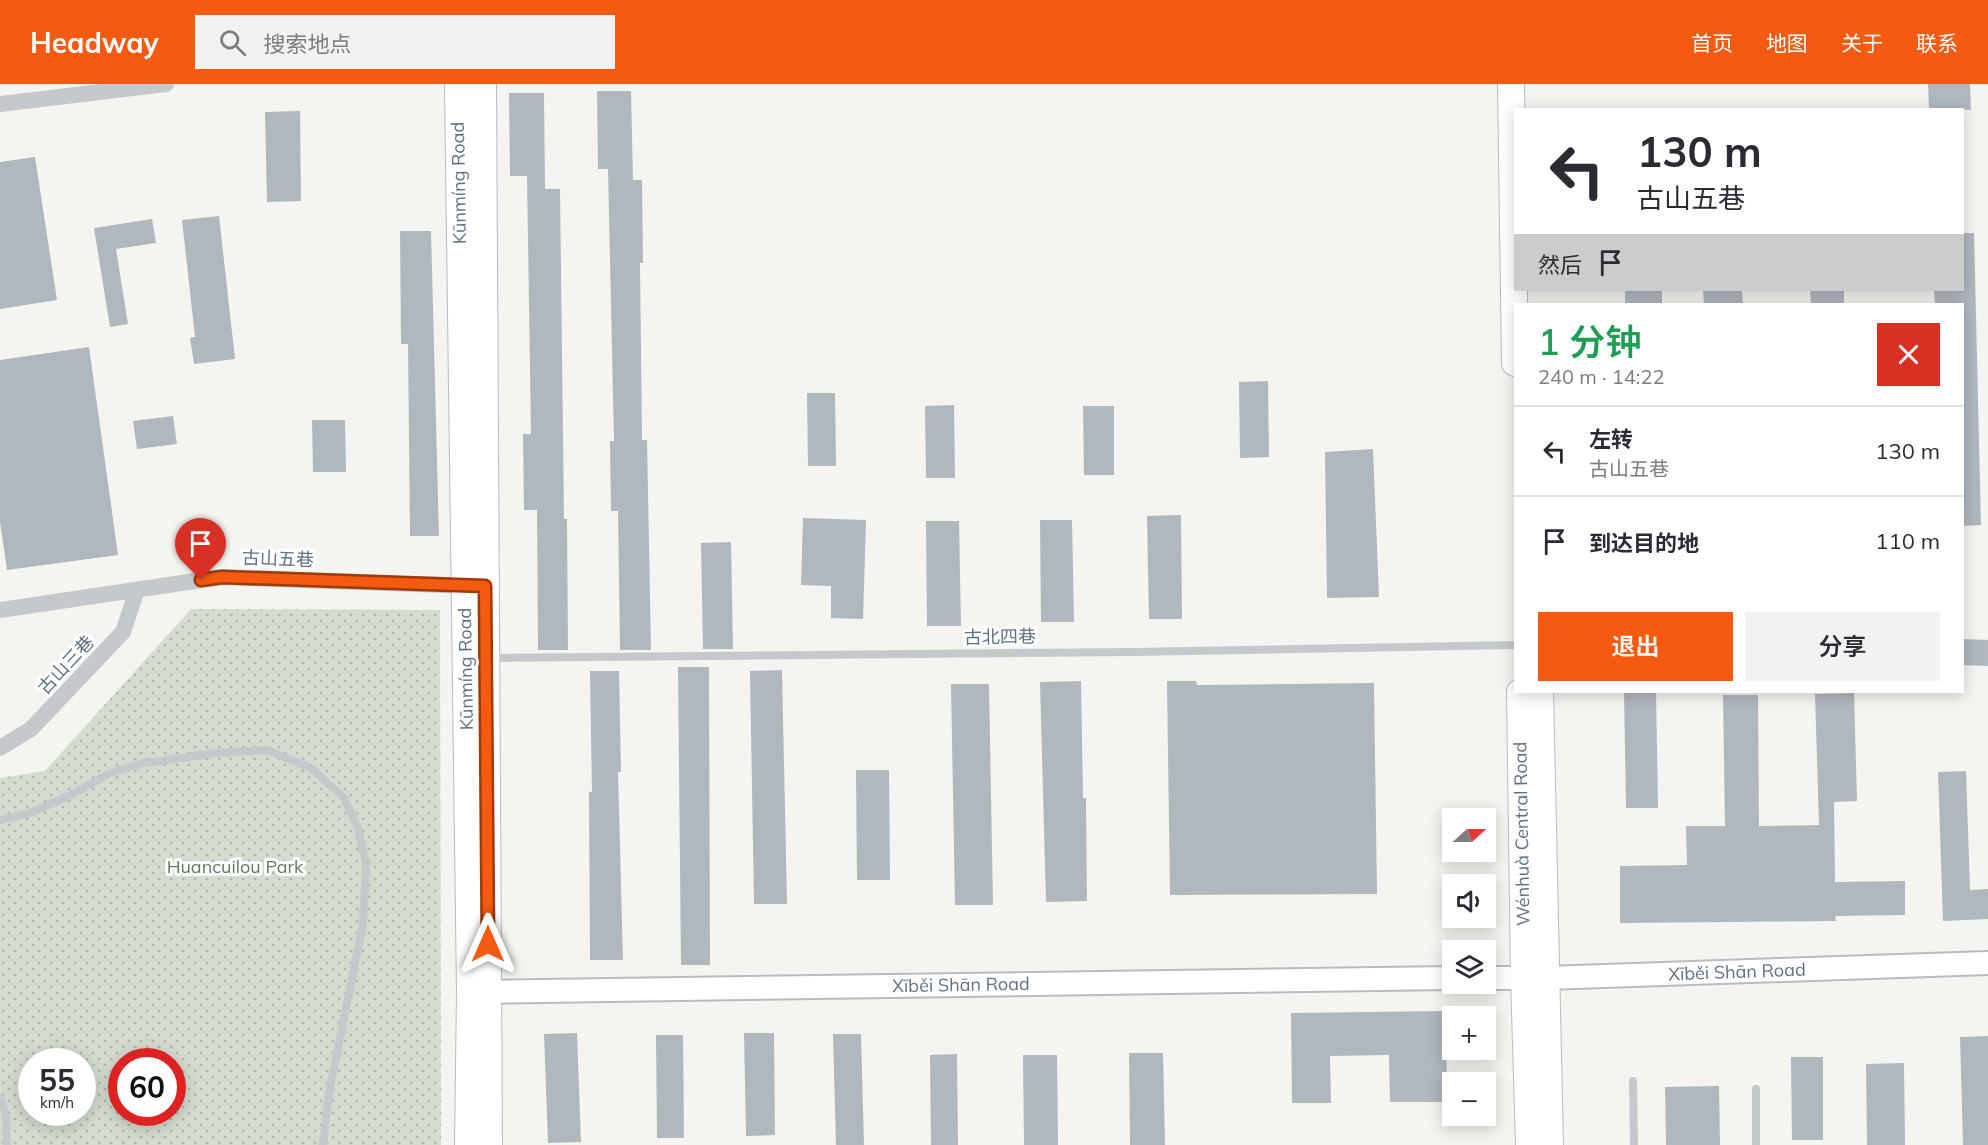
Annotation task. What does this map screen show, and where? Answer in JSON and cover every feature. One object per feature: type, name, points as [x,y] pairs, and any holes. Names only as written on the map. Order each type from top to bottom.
[{"type":"main road","name":"Kūnmíng Road","points":[[458,84],[475,586],[479,992],[489,1145]]},
{"type":"main road","name":"Kūnmíng Road","points":[[468,1145],[479,992],[486,658],[475,586],[483,84]]},
{"type":"main road","points":[[1511,84],[1514,303]]},
{"type":"main road","points":[[1528,84],[1528,108]]},
{"type":"main road","name":"Wénhuà Central Road","points":[[1520,693],[1535,978]]},
{"type":"main road","points":[[1529,1145],[1535,978],[1540,693]]},
{"type":"main road","name":"Xīběi Shān Road","points":[[1496,978],[1988,963]]},
{"type":"main road","name":"Xīběi Shān Road","points":[[479,992],[1442,978]]},
{"type":"main road","points":[[1535,978],[1550,1145]]},
{"type":"street","points":[[0,104],[166,84]]},
{"type":"street","name":"古山五巷","points":[[0,610],[222,577],[475,586]]},
{"type":"street","name":"古山三巷","points":[[0,748],[32,729],[123,632],[137,590]]},
{"type":"lane","name":"古北四巷","points":[[486,658],[1121,652],[1514,645]]},
{"type":"lane","points":[[0,820],[30,813],[71,795],[110,773],[145,763],[217,753],[267,750],[311,768],[344,798],[358,828],[366,864],[364,914],[328,1093],[324,1145]]},
{"type":"lane","points":[[1633,1082],[1634,1145]]},
{"type":"lane","points":[[1756,1089],[1756,1145]]},
{"type":"lane","points":[[0,1098],[6,1116],[7,1145]]},
{"type":"lane","points":[[0,1132],[6,1116]]},
{"type":"green space","name":"Huancuilou Park","points":[[191,609],[440,610],[441,1145],[0,1145],[0,778],[45,771]]},
{"type":"building","points":[[1928,84],[1970,84],[1971,110],[1929,108]]},
{"type":"building","points":[[597,91],[631,91],[633,180],[642,180],[643,263],[640,263],[642,440],[647,440],[651,650],[620,650],[618,511],[611,511],[610,441],[614,441],[608,169],[598,169]]},
{"type":"building","points":[[509,93],[544,93],[545,189],[560,189],[568,650],[538,650],[537,510],[524,510],[523,434],[531,434],[527,176],[510,176]]},
{"type":"building","points":[[300,111],[301,201],[267,202],[265,112]]},
{"type":"building","points":[[35,157],[57,300],[0,309],[0,162]]},
{"type":"building","points":[[219,216],[235,359],[194,364],[190,338],[195,337],[182,220]]},
{"type":"building","points":[[152,219],[156,243],[116,249],[128,324],[110,327],[94,228]]},
{"type":"building","points":[[400,231],[431,231],[439,536],[410,536],[408,344],[401,344]]},
{"type":"building","points":[[1964,233],[1974,233],[1981,525],[1964,526],[1964,303],[1935,303],[1934,291],[1964,291]]},
{"type":"building","points":[[1625,291],[1662,291],[1662,303],[1625,303]]},
{"type":"building","points":[[1703,291],[1742,291],[1743,303],[1704,303]]},
{"type":"building","points":[[1810,291],[1844,291],[1844,303],[1811,303]]},
{"type":"building","points":[[89,347],[118,555],[7,570],[0,522],[0,360]]},
{"type":"building","points":[[1268,381],[1269,457],[1240,458],[1239,382]]},
{"type":"building","points":[[807,393],[835,393],[836,466],[808,466]]},
{"type":"building","points":[[954,405],[955,478],[926,478],[925,406]]},
{"type":"building","points":[[1083,406],[1114,406],[1114,475],[1084,475]]},
{"type":"building","points":[[173,416],[177,444],[137,449],[133,421]]},
{"type":"building","points":[[312,420],[345,420],[346,472],[313,472]]},
{"type":"building","points":[[1373,449],[1379,597],[1327,598],[1325,452]]},
{"type":"building","points":[[1181,515],[1182,619],[1149,619],[1147,516]]},
{"type":"building","points":[[803,518],[866,520],[863,619],[831,618],[831,586],[801,585]]},
{"type":"building","points":[[1040,520],[1072,520],[1074,622],[1041,622]]},
{"type":"building","points":[[926,521],[959,521],[961,626],[927,626]]},
{"type":"building","points":[[731,542],[733,649],[703,649],[701,543]]},
{"type":"building","points":[[1964,639],[1988,640],[1988,666],[1964,665]]},
{"type":"building","points":[[678,667],[709,667],[710,965],[681,965]]},
{"type":"building","points":[[782,670],[787,904],[754,904],[750,671]]},
{"type":"building","points":[[590,671],[619,671],[621,772],[618,772],[623,960],[590,960],[589,792],[592,792]]},
{"type":"building","points":[[1081,681],[1083,798],[1086,798],[1087,901],[1046,902],[1040,682]]},
{"type":"building","points":[[1167,681],[1196,681],[1197,685],[1374,683],[1377,894],[1170,895]]},
{"type":"building","points":[[951,684],[989,684],[993,905],[955,905]]},
{"type":"building","points":[[1624,693],[1656,693],[1658,808],[1626,808]]},
{"type":"building","points":[[1854,693],[1857,801],[1834,802],[1835,882],[1905,881],[1905,915],[1835,916],[1836,921],[1620,923],[1620,866],[1687,865],[1686,826],[1725,826],[1723,695],[1758,695],[1759,826],[1819,825],[1815,694]]},
{"type":"building","points":[[856,770],[889,770],[890,880],[857,880]]},
{"type":"building","points":[[1966,771],[1970,890],[1988,889],[1988,919],[1943,921],[1938,772]]},
{"type":"building","points":[[1442,1011],[1442,1060],[1447,1060],[1447,1072],[1442,1072],[1442,1102],[1390,1102],[1389,1055],[1330,1056],[1331,1103],[1292,1103],[1291,1013]]},
{"type":"building","points":[[577,1033],[581,1142],[548,1143],[544,1034]]},
{"type":"building","points":[[744,1033],[774,1033],[775,1135],[746,1136]]},
{"type":"building","points":[[833,1034],[861,1034],[864,1145],[836,1145]]},
{"type":"building","points":[[656,1035],[683,1035],[684,1138],[657,1138]]},
{"type":"building","points":[[1988,1036],[1988,1145],[1963,1145],[1960,1037]]},
{"type":"building","points":[[1129,1053],[1163,1053],[1165,1145],[1130,1145]]},
{"type":"building","points":[[957,1054],[958,1145],[931,1145],[930,1055]]},
{"type":"building","points":[[1023,1055],[1057,1055],[1058,1145],[1024,1145]]},
{"type":"building","points":[[1791,1057],[1823,1057],[1823,1140],[1792,1140]]},
{"type":"building","points":[[1904,1063],[1905,1145],[1867,1145],[1866,1064]]},
{"type":"building","points":[[1719,1086],[1720,1145],[1666,1145],[1665,1087]]},
{"type":"route","points":[[201,580],[222,577],[485,586],[488,944]]}]
